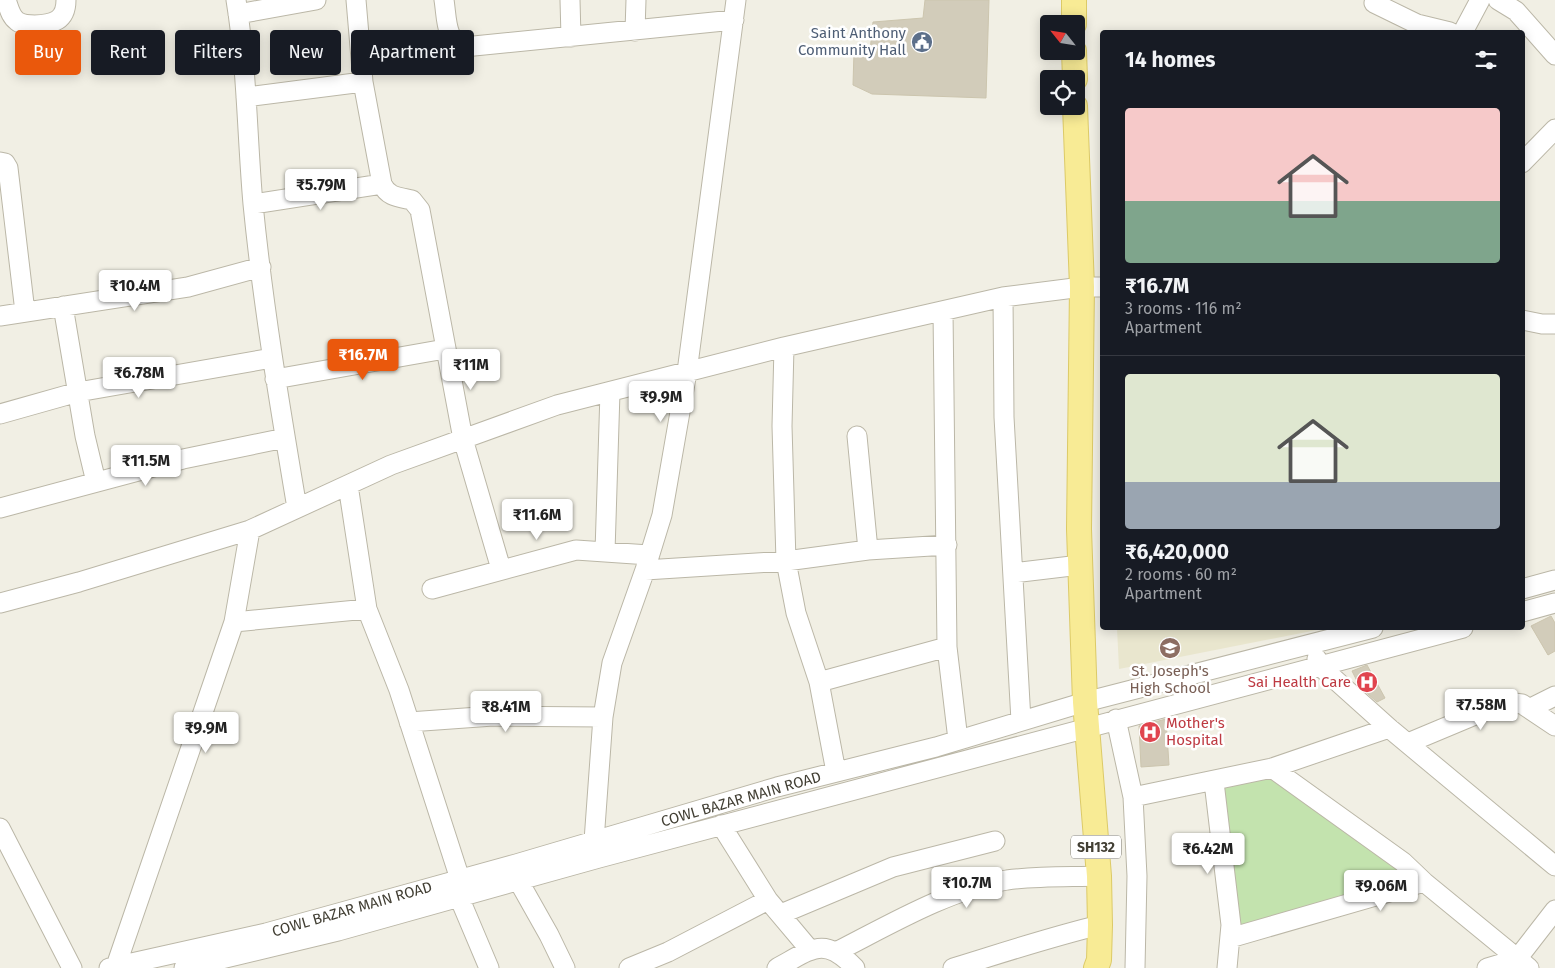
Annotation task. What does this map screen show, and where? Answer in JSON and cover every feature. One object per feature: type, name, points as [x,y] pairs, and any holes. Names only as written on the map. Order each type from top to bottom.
[{"type":"main road","points":[[1074,0],[1074,15]]},
{"type":"main road","name":"SH132","points":[[1076,115],[1092,287],[1080,565],[1085,702],[1099,876],[1099,960],[1096,968]]},
{"type":"street","points":[[6,0],[11,14],[16,20],[25,25],[51,24],[60,20],[64,14],[66,0]]},
{"type":"street","points":[[297,508],[275,379],[253,204],[246,97],[237,7],[316,0]]},
{"type":"street","points":[[356,0],[363,82],[382,184],[386,192],[393,196],[412,200],[420,210],[463,439],[501,569]]},
{"type":"street","points":[[444,0],[450,37],[456,44],[464,47],[734,20]]},
{"type":"street","points":[[570,0],[571,37]]},
{"type":"street","points":[[635,31],[636,0]]},
{"type":"street","points":[[596,849],[603,718],[612,663],[662,515],[687,372],[736,0]]},
{"type":"street","points":[[1464,30],[1480,0]]},
{"type":"street","points":[[1498,0],[1516,11],[1555,55]]},
{"type":"street","points":[[1374,3],[1417,24],[1442,30]]},
{"type":"street","points":[[246,97],[363,82]]},
{"type":"street","points":[[1525,160],[1555,129]]},
{"type":"street","points":[[0,162],[5,163],[8,168],[25,312]]},
{"type":"street","points":[[253,204],[382,184]]},
{"type":"street","points":[[0,316],[188,287],[261,267]]},
{"type":"street","points":[[0,603],[79,582],[250,530],[392,465],[557,405],[784,347],[1003,297],[1092,287]]},
{"type":"street","points":[[1003,297],[1004,418],[1021,721]]},
{"type":"street","points":[[63,306],[85,436],[96,482]]},
{"type":"street","points":[[943,312],[947,647],[958,740]]},
{"type":"street","points":[[1525,321],[1555,324]]},
{"type":"street","points":[[784,347],[782,426],[786,561],[796,613],[818,682],[836,772]]},
{"type":"street","points":[[275,379],[445,349]]},
{"type":"street","points":[[0,414],[78,392],[272,358]]},
{"type":"street","points":[[605,552],[610,392]]},
{"type":"street","points":[[857,436],[868,550]]},
{"type":"street","points":[[0,508],[183,459],[285,438]]},
{"type":"street","points":[[348,485],[366,609],[399,690],[460,888],[489,968]]},
{"type":"street","points":[[112,967],[234,622],[250,530]]},
{"type":"street","points":[[432,588],[576,550],[605,552],[647,562],[786,561],[868,550],[946,545]]},
{"type":"street","points":[[1014,573],[1080,565]]},
{"type":"street","points":[[1525,588],[1555,580]]},
{"type":"street","points":[[1525,611],[1555,603]]},
{"type":"street","points":[[234,622],[366,609]]},
{"type":"street","name":"COWL BAZAR MAIN ROAD","points":[[112,967],[460,888],[596,849],[836,772],[958,740],[1085,702],[1365,630]]},
{"type":"street","name":"COWL BAZAR MAIN ROAD","points":[[184,968],[338,931],[460,888],[518,880],[596,849],[721,825],[1088,726],[1320,667],[1456,630]]},
{"type":"street","points":[[1309,644],[1320,667],[1389,728],[1555,866]]},
{"type":"street","points":[[818,682],[947,647]]},
{"type":"street","points":[[1531,708],[1555,696]]},
{"type":"street","points":[[1408,743],[1506,702],[1522,704],[1531,708],[1555,726]]},
{"type":"street","points":[[409,722],[494,716],[603,718]]},
{"type":"street","points":[[1116,719],[1132,797],[1137,876],[1135,968]]},
{"type":"street","points":[[1132,797],[1214,782],[1272,768],[1389,728]]},
{"type":"street","points":[[1272,768],[1403,862],[1424,882],[1523,963]]},
{"type":"street","points":[[1214,782],[1231,925],[1226,968]]},
{"type":"street","points":[[721,825],[768,900],[810,950]]},
{"type":"street","points":[[0,828],[72,968]]},
{"type":"street","points":[[781,914],[893,867],[995,842]]},
{"type":"street","points":[[838,951],[906,916],[964,892],[1007,880],[1099,876]]},
{"type":"street","points":[[518,880],[549,935],[564,968]]},
{"type":"street","points":[[1230,938],[1424,882]]},
{"type":"street","points":[[629,968],[668,952],[768,900]]},
{"type":"street","points":[[1523,963],[1555,910]]},
{"type":"street","points":[[953,968],[994,957],[1040,940],[1100,924]]},
{"type":"street","points":[[777,968],[810,950],[827,948],[838,951],[856,968]]},
{"type":"street","points":[[1487,968],[1523,963]]},
{"type":"shaded area","name":"St. Joseph's High School","points":[[1117,630],[1317,630],[1119,669]]},
{"type":"green space","points":[[1273,776],[1410,878],[1237,930],[1219,788]]},
{"type":"building","points":[[925,0],[989,0],[986,98],[872,94],[853,85],[854,51],[870,51],[873,22],[923,18]]},
{"type":"building","points":[[1551,616],[1555,623],[1555,651],[1548,655],[1531,626]]},
{"type":"building","points":[[1367,665],[1385,698],[1377,702],[1360,687],[1352,671]]},
{"type":"building","points":[[1166,719],[1169,765],[1141,767],[1139,726]]},
{"type":"place","name":"Saint Anthony Community Hall","points":[[922,42]]},
{"type":"place","name":"St. Joseph's High School","points":[[1170,648]]},
{"type":"place","name":"Sai Health Care","points":[[1367,682]]},
{"type":"place","name":"Mother's Hospital","points":[[1150,732]]}]
